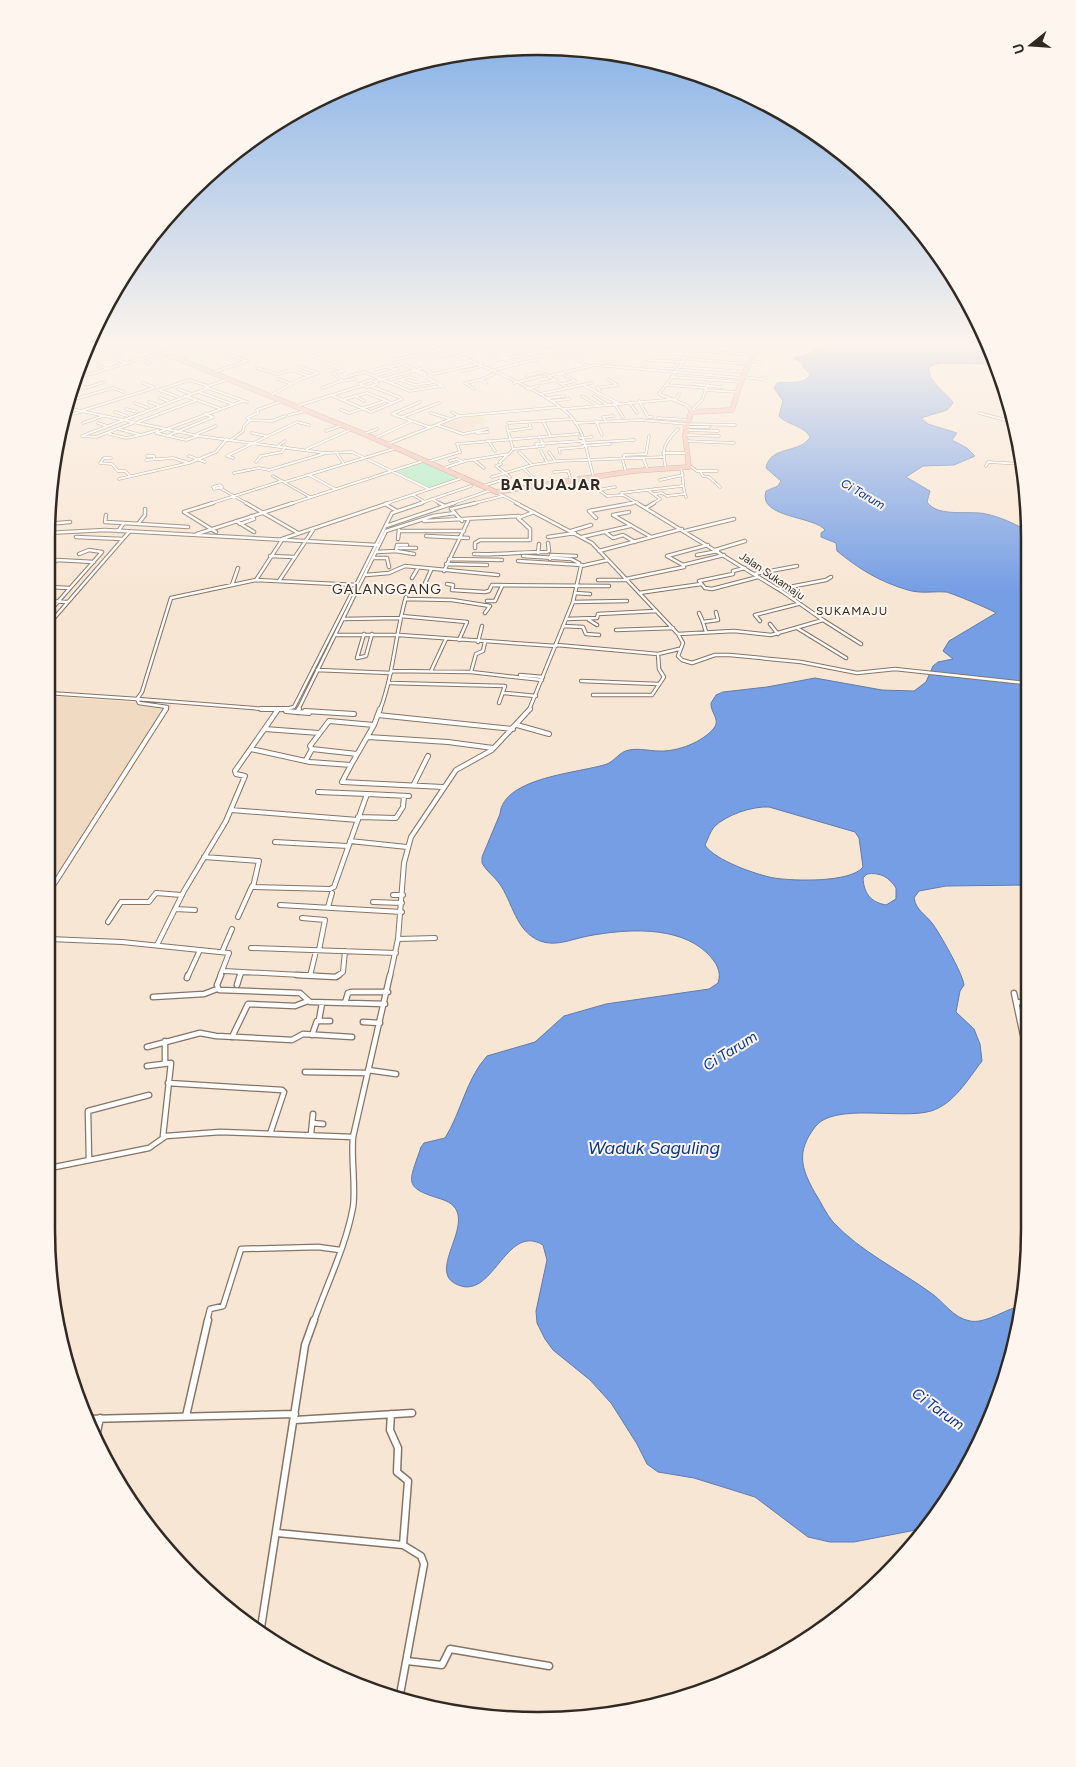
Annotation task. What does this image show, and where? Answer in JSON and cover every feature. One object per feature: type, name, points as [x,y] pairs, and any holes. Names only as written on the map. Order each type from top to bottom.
[{"type":"highway","points":[[349,427],[429,461],[493,491],[626,472],[681,469],[690,466],[685,441],[686,427]]},
{"type":"street","points":[[103,427],[82,436],[96,437],[122,427]]},
{"type":"street","points":[[162,427],[227,440],[325,453]]},
{"type":"street","points":[[167,436],[186,427]]},
{"type":"street","points":[[160,430],[156,433],[187,440],[213,427]]},
{"type":"street","points":[[231,440],[241,432],[243,427]]},
{"type":"street","points":[[233,458],[227,456],[285,427]]},
{"type":"street","points":[[326,431],[336,427]]},
{"type":"street","points":[[375,438],[398,430],[400,427]]},
{"type":"street","points":[[388,444],[428,427]]},
{"type":"street","points":[[444,427],[463,434],[488,430]]},
{"type":"street","points":[[507,427],[513,449]]},
{"type":"street","points":[[508,431],[531,427]]},
{"type":"street","points":[[546,427],[550,435]]},
{"type":"street","points":[[576,427],[594,478]]},
{"type":"street","points":[[599,427],[602,435]]},
{"type":"street","points":[[688,427],[718,436]]},
{"type":"street","points":[[690,427],[718,431]]},
{"type":"street","points":[[106,433],[127,438],[165,428]]},
{"type":"street","points":[[118,429],[141,435]]},
{"type":"street","points":[[305,450],[352,429]]},
{"type":"street","points":[[364,434],[377,429]]},
{"type":"street","points":[[666,469],[663,453],[666,441],[678,429]]},
{"type":"street","points":[[413,430],[419,432]]},
{"type":"street","points":[[252,433],[266,436]]},
{"type":"street","points":[[192,536],[392,471],[460,452],[457,444],[510,438],[578,434]]},
{"type":"street","points":[[510,476],[496,466],[513,449],[544,446],[539,436]]},
{"type":"street","points":[[492,478],[547,462],[587,458],[623,458],[646,454],[649,436]]},
{"type":"street","points":[[582,443],[592,437]]},
{"type":"street","points":[[119,479],[189,463],[216,452],[227,440]]},
{"type":"street","points":[[488,440],[495,451]]},
{"type":"street","points":[[560,452],[559,449],[582,443],[634,440]]},
{"type":"street","points":[[278,446],[284,441]]},
{"type":"street","points":[[685,441],[734,443]]},
{"type":"street","points":[[542,443],[610,444]]},
{"type":"street","points":[[256,462],[261,456],[282,452],[285,447]]},
{"type":"street","points":[[216,532],[184,512],[398,448]]},
{"type":"street","points":[[541,451],[547,462]]},
{"type":"street","points":[[336,452],[344,464]]},
{"type":"street","points":[[234,473],[258,468],[269,470],[325,453],[352,452],[429,489]]},
{"type":"street","points":[[519,452],[532,465]]},
{"type":"street","points":[[549,452],[555,461]]},
{"type":"street","points":[[663,453],[688,453]]},
{"type":"street","points":[[444,468],[463,462],[507,455]]},
{"type":"street","points":[[146,456],[154,456],[154,458]]},
{"type":"street","points":[[189,456],[205,462]]},
{"type":"street","points":[[629,456],[643,458],[664,457]]},
{"type":"street","points":[[111,458],[104,458],[100,463],[112,464],[118,472],[125,471],[130,476]]},
{"type":"street","points":[[146,460],[154,458],[180,458],[189,463]]},
{"type":"street","points":[[623,458],[626,472]]},
{"type":"street","points":[[643,458],[648,470]]},
{"type":"street","points":[[450,461],[457,459],[463,462]]},
{"type":"street","points":[[474,460],[484,468]]},
{"type":"street","points":[[986,466],[988,462],[1015,464]]},
{"type":"street","points":[[690,466],[700,471],[717,471]]},
{"type":"street","points":[[523,468],[540,484]]},
{"type":"street","points":[[681,469],[684,480],[682,486],[686,498]]},
{"type":"street","points":[[554,472],[568,471],[571,480]]},
{"type":"street","points":[[700,471],[703,476],[709,477],[720,487]]},
{"type":"street","points":[[309,474],[335,489]]},
{"type":"street","points":[[660,480],[683,475]]},
{"type":"street","points":[[272,476],[310,497]]},
{"type":"street","points":[[256,580],[280,540],[465,477]]},
{"type":"street","points":[[483,486],[505,479]]},
{"type":"street","name":"Jalan Sukamaju","points":[[584,479],[609,497],[621,493],[637,502],[779,589],[798,604],[861,644]]},
{"type":"street","points":[[55,693],[280,710],[294,707],[392,514],[471,486]]},
{"type":"street","points":[[621,493],[682,486]]},
{"type":"street","points":[[598,490],[615,487]]},
{"type":"street","points":[[220,488],[299,534]]},
{"type":"street","points":[[646,508],[660,500],[648,489]]},
{"type":"street","points":[[336,635],[399,635],[658,654],[679,649],[683,644],[673,628],[599,551],[582,537],[493,491],[386,526]]},
{"type":"street","points":[[654,494],[662,493],[667,496],[684,494]]},
{"type":"street","points":[[413,495],[425,502]]},
{"type":"street","points":[[462,521],[450,510],[503,496]]},
{"type":"street","points":[[432,499],[445,506]]},
{"type":"street","points":[[583,512],[637,502]]},
{"type":"street","points":[[386,504],[397,511]]},
{"type":"street","points":[[138,524],[145,515],[145,509]]},
{"type":"street","points":[[589,511],[596,518]]},
{"type":"street","points":[[421,521],[468,521],[503,516],[522,516],[534,512]]},
{"type":"street","points":[[629,512],[613,515],[650,536]]},
{"type":"street","points":[[399,530],[435,515],[455,513]]},
{"type":"street","points":[[106,515],[105,522],[188,527]]},
{"type":"street","points":[[240,524],[254,519],[251,516]]},
{"type":"street","points":[[475,548],[476,542],[480,540],[530,540],[530,530],[518,518],[522,516]]},
{"type":"street","points":[[599,551],[631,545],[650,536],[734,519]]},
{"type":"street","points":[[55,523],[70,520],[70,531]]},
{"type":"street","points":[[444,571],[468,521]]},
{"type":"street","points":[[236,522],[254,532]]},
{"type":"street","points":[[118,531],[124,523]]},
{"type":"street","points":[[571,531],[591,524]]},
{"type":"street","points":[[582,537],[630,526]]},
{"type":"street","points":[[279,581],[313,530]]},
{"type":"street","points":[[398,539],[399,530]]},
{"type":"street","points":[[55,532],[118,531],[377,545]]},
{"type":"street","points":[[298,711],[386,531],[464,531]]},
{"type":"street","points":[[55,615],[129,532]]},
{"type":"street","points":[[606,532],[614,538],[622,535],[635,542]]},
{"type":"street","points":[[548,537],[575,533]]},
{"type":"street","points":[[426,536],[468,538]]},
{"type":"street","points":[[76,537],[122,539]]},
{"type":"street","points":[[522,540],[522,554]]},
{"type":"street","points":[[697,555],[745,541]]},
{"type":"street","points":[[538,553],[539,544]]},
{"type":"street","points":[[474,554],[512,555],[548,552],[548,544]]},
{"type":"street","points":[[397,550],[397,545],[408,545]]},
{"type":"street","points":[[683,565],[667,556],[708,545]]},
{"type":"street","points":[[377,552],[416,548]]},
{"type":"street","points":[[55,605],[102,551],[88,550],[79,554]]},
{"type":"street","points":[[397,550],[398,553],[414,554]]},
{"type":"street","points":[[522,554],[550,559],[573,560],[583,565]]},
{"type":"street","points":[[494,560],[496,555]]},
{"type":"street","points":[[550,559],[551,555],[576,556]]},
{"type":"street","points":[[598,580],[627,580],[684,567],[683,565],[724,555]]},
{"type":"street","points":[[270,556],[294,557]]},
{"type":"street","points":[[374,558],[387,558],[389,567]]},
{"type":"street","points":[[449,559],[502,560]]},
{"type":"street","points":[[55,562],[57,560],[94,562]]},
{"type":"street","points":[[518,561],[583,565],[608,560]]},
{"type":"street","points":[[446,564],[487,565]]},
{"type":"street","points":[[262,1625],[305,1344],[340,1250],[354,1202],[351,1158],[353,1137],[396,953],[402,912],[403,870],[407,847],[419,822],[456,770],[493,748],[517,725],[532,706],[573,602],[583,565]]},
{"type":"street","points":[[366,575],[389,573],[405,566],[496,575],[487,592],[452,590],[448,593]]},
{"type":"street","points":[[754,574],[797,566]]},
{"type":"street","points":[[232,585],[238,568]]},
{"type":"street","points":[[412,578],[418,568]]},
{"type":"street","points":[[745,568],[733,571],[732,574],[699,581],[705,588],[712,589],[759,577]]},
{"type":"street","points":[[422,590],[431,570]]},
{"type":"street","points":[[779,589],[826,580],[831,577]]},
{"type":"street","points":[[138,699],[142,692],[170,598],[256,580],[356,585]]},
{"type":"street","points":[[448,584],[453,585],[452,590]]},
{"type":"street","points":[[639,593],[702,584]]},
{"type":"street","points":[[492,585],[609,586]]},
{"type":"street","points":[[487,601],[495,602],[502,586]]},
{"type":"street","points":[[55,587],[70,588]]},
{"type":"street","points":[[452,600],[460,591]]},
{"type":"street","points":[[575,593],[590,594]]},
{"type":"street","points":[[339,793],[342,782],[374,725],[390,683],[390,662],[399,635],[400,617],[406,598],[452,600],[490,606],[485,613]]},
{"type":"street","points":[[573,602],[627,601]]},
{"type":"street","points":[[55,602],[68,602]]},
{"type":"street","points":[[760,621],[755,615],[798,604]]},
{"type":"street","points":[[566,619],[589,620],[597,618],[597,614],[656,611]]},
{"type":"street","points":[[703,622],[718,620],[716,612]]},
{"type":"street","points":[[699,613],[706,632]]},
{"type":"street","points":[[344,619],[400,617],[467,622],[458,640]]},
{"type":"street","points":[[589,620],[597,625]]},
{"type":"street","points":[[678,634],[706,632],[778,634],[823,620]]},
{"type":"street","points":[[770,624],[778,634]]},
{"type":"street","points":[[478,642],[482,626]]},
{"type":"street","points":[[563,626],[583,627],[586,634],[599,635]]},
{"type":"street","points":[[616,630],[673,628]]},
{"type":"street","points":[[797,628],[846,658]]},
{"type":"street","points":[[364,634],[357,658],[366,656],[372,634]]},
{"type":"street","points":[[431,671],[446,639]]},
{"type":"street","points":[[471,672],[476,654],[483,651],[485,642]]},
{"type":"street","points":[[679,649],[679,658],[692,663],[715,655],[730,655],[801,662],[857,673],[893,669],[1021,682]]},
{"type":"street","points":[[593,695],[650,696],[664,677],[659,669],[658,654]]},
{"type":"street","points":[[317,670],[428,673],[431,671],[471,672],[542,678]]},
{"type":"street","points":[[520,674],[542,678]]},
{"type":"street","points":[[581,681],[658,684]]},
{"type":"street","points":[[390,683],[505,686],[500,703]]},
{"type":"street","points":[[504,693],[536,696]]},
{"type":"street","points":[[138,699],[139,703],[164,706],[172,704],[354,714]]},
{"type":"street","points":[[55,883],[159,722],[167,707],[164,706]]},
{"type":"street","points":[[157,945],[182,895],[231,810],[245,776],[235,772],[252,750],[277,711]]},
{"type":"street","points":[[298,711],[309,713]]},
{"type":"street","points":[[378,715],[513,729]]},
{"type":"street","points":[[306,760],[312,749],[310,746],[318,733],[330,721],[374,725]]},
{"type":"street","points":[[517,725],[549,734]]},
{"type":"street","points":[[266,729],[318,733]]},
{"type":"street","points":[[368,737],[448,742],[493,748]]},
{"type":"street","points":[[312,749],[357,754]]},
{"type":"street","points":[[252,750],[269,752],[276,756],[351,765]]},
{"type":"street","points":[[414,784],[428,756]]},
{"type":"street","points":[[342,782],[414,784],[443,787]]},
{"type":"street","points":[[231,810],[290,814],[299,818],[396,818],[407,796],[318,792]]},
{"type":"street","points":[[252,886],[330,889],[334,887],[367,794]]},
{"type":"street","points":[[350,841],[407,847]]},
{"type":"street","points":[[275,842],[348,846]]},
{"type":"street","points":[[204,857],[258,860],[260,863],[238,916]]},
{"type":"street","points":[[108,922],[120,903],[149,902],[156,893],[182,895]]},
{"type":"street","points":[[328,907],[332,893]]},
{"type":"street","points":[[393,895],[403,895]]},
{"type":"street","points":[[373,902],[402,903]]},
{"type":"street","points":[[280,905],[402,912]]},
{"type":"street","points":[[175,909],[195,910]]},
{"type":"street","points":[[302,918],[325,920],[310,976]]},
{"type":"street","points":[[222,952],[232,929]]},
{"type":"street","points":[[398,939],[435,938]]},
{"type":"street","points":[[55,939],[157,945],[230,954],[217,985],[218,989]]},
{"type":"street","points":[[251,948],[396,953]]},
{"type":"street","points":[[188,978],[200,950]]},
{"type":"street","points":[[224,971],[331,978],[342,974],[344,951]]},
{"type":"street","points":[[237,985],[241,972]]},
{"type":"street","points":[[152,997],[204,994],[218,989],[300,993],[308,1001]]},
{"type":"street","points":[[345,1003],[350,992],[388,992]]},
{"type":"street","points":[[1014,993],[1021,1026]]},
{"type":"street","points":[[232,1037],[248,1004],[295,1006],[308,1001],[384,1004]]},
{"type":"street","points":[[1016,1002],[1021,1002]]},
{"type":"street","points":[[312,1035],[319,1020],[322,1003]]},
{"type":"street","points":[[319,1020],[330,1021]]},
{"type":"street","points":[[362,1022],[380,1023]]},
{"type":"street","points":[[147,1047],[204,1032],[216,1036],[292,1040],[303,1034],[352,1037]]},
{"type":"street","points":[[165,1041],[165,1063]]},
{"type":"street","points":[[147,1066],[171,1063],[163,1136]]},
{"type":"street","points":[[305,1072],[368,1071],[396,1074]]},
{"type":"street","points":[[168,1083],[282,1090],[284,1092],[270,1134]]},
{"type":"street","points":[[88,1160],[88,1111],[149,1094]]},
{"type":"street","points":[[311,1134],[313,1114]]},
{"type":"street","points":[[312,1123],[323,1124]]},
{"type":"street","points":[[55,1167],[149,1148],[163,1136],[214,1132],[353,1137]]},
{"type":"street","points":[[186,1416],[210,1309],[223,1306],[242,1249],[318,1246],[340,1250]]},
{"type":"street","points":[[94,1418],[186,1416],[295,1417],[412,1413]]},
{"type":"street","points":[[392,1414],[390,1430],[398,1448],[397,1472],[408,1481],[403,1544]]},
{"type":"street","points":[[98,1427],[100,1418]]},
{"type":"street","points":[[277,1533],[403,1544],[421,1556],[424,1564],[401,1692]]},
{"type":"street","points":[[407,1661],[442,1665],[450,1649],[549,1666]]},
{"type":"shaded area","points":[[448,427],[476,429],[460,432]]},
{"type":"shaded area","points":[[55,697],[172,705],[55,885]]},
{"type":"green space","points":[[427,461],[462,478],[430,489],[395,472]]},
{"type":"water","name":"Waduk Saguling","points":[[799,427],[939,427],[957,433],[952,440],[967,448],[975,456],[954,465],[923,466],[906,477],[930,491],[927,502],[938,510],[986,514],[1006,520],[1021,527],[1021,885],[946,886],[919,891],[914,898],[919,909],[940,935],[960,972],[964,985],[960,991],[956,1012],[974,1029],[980,1044],[982,1061],[954,1097],[939,1108],[918,1113],[852,1113],[837,1115],[824,1120],[815,1127],[805,1144],[803,1152],[806,1176],[826,1212],[833,1222],[855,1242],[931,1293],[959,1317],[976,1321],[988,1319],[1014,1308],[1012,1323],[1005,1354],[984,1414],[971,1443],[940,1497],[915,1530],[854,1542],[830,1542],[808,1537],[755,1497],[694,1478],[658,1472],[647,1464],[637,1444],[611,1403],[590,1380],[553,1350],[537,1323],[536,1311],[547,1260],[543,1245],[530,1241],[519,1244],[480,1283],[469,1287],[456,1284],[448,1277],[447,1266],[458,1228],[458,1216],[454,1206],[420,1191],[414,1187],[412,1182],[421,1147],[424,1143],[445,1138],[474,1075],[487,1056],[535,1042],[564,1016],[606,1004],[709,989],[718,983],[719,971],[707,953],[695,944],[666,933],[650,931],[618,932],[588,936],[564,942],[546,943],[525,930],[499,883],[482,863],[482,857],[504,802],[514,792],[544,778],[607,764],[623,752],[629,750],[666,751],[697,742],[716,725],[711,703],[716,695],[723,692],[767,687],[815,678],[882,690],[914,691],[926,682],[933,666],[938,662],[953,659],[943,651],[949,641],[996,613],[950,593],[913,591],[879,579],[853,564],[837,551],[836,543],[821,537],[821,533],[825,530],[819,525],[778,512],[770,507],[766,500],[766,491],[778,486],[781,481],[766,468],[769,461],[773,456],[806,442],[810,437],[804,430]],"holes":[[[762,807],[769,807],[855,832],[859,838],[863,867],[847,876],[821,880],[794,880],[757,874],[717,856],[705,845],[710,833],[719,823],[732,815]],[[867,874],[884,876],[890,881],[896,888],[896,899],[886,905],[876,902],[869,896],[866,892],[863,878]]]},
{"type":"district","name":"BATUJAJAR","points":[[551,484]]},
{"type":"district","name":"GALANGGANG","points":[[387,589]]},
{"type":"district","name":"SUKAMAJU","points":[[852,611]]},
{"type":"water label","name":"Ci Tarum","points":[[863,494]]},
{"type":"water label","name":"Ci Tarum","points":[[730,1051]]},
{"type":"water label","name":"Ci Tarum","points":[[938,1409]]}]
